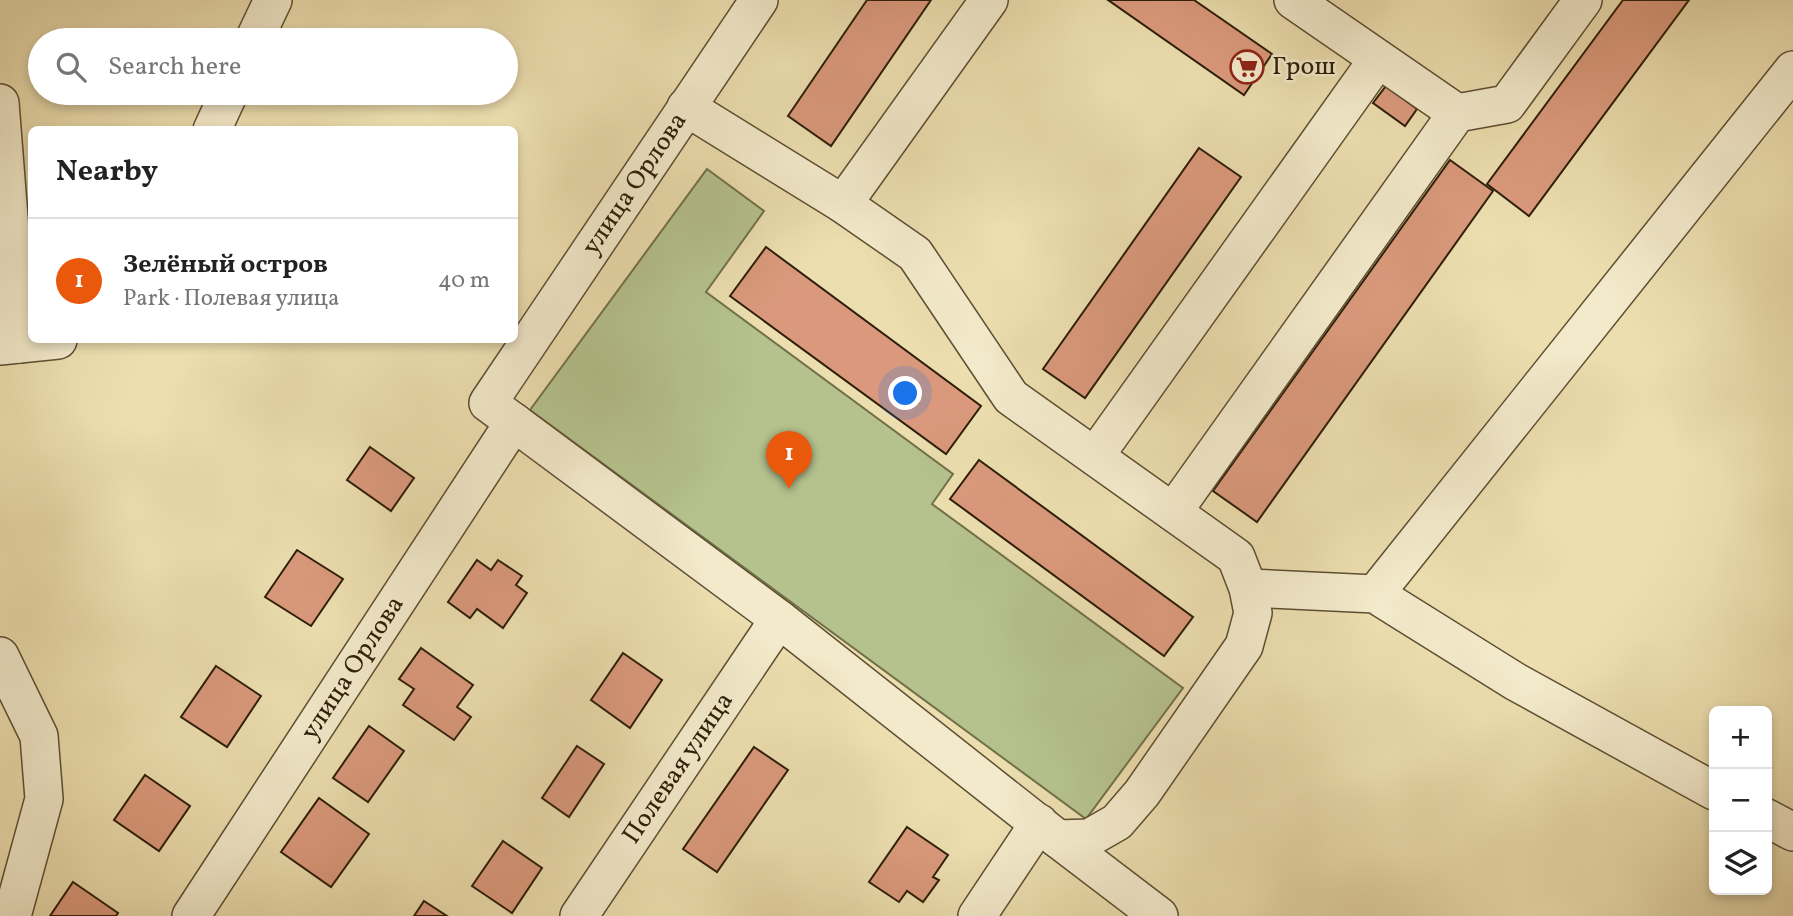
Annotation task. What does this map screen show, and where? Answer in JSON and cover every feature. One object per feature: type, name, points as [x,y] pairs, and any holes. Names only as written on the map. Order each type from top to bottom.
[{"type":"street","points":[[260,28],[273,0]]},
{"type":"street","name":"улица Орлова","points":[[191,916],[687,107],[759,0]]},
{"type":"street","points":[[843,205],[989,0]]},
{"type":"street","points":[[1293,0],[1457,113]]},
{"type":"street","points":[[1172,512],[1457,113],[1507,104],[1583,0]]},
{"type":"street","points":[[1095,456],[1378,59]]},
{"type":"street","points":[[1375,594],[1793,70]]},
{"type":"street","points":[[0,103],[10,345],[29,343]]},
{"type":"street","points":[[214,126],[223,105]]},
{"type":"street","points":[[687,107],[843,205],[915,254],[1011,397],[1236,557],[1248,589],[1253,613],[1244,646],[1142,793],[1117,822],[1089,838],[1049,832]]},
{"type":"street","points":[[501,412],[779,620],[1159,916]]},
{"type":"street","points":[[1248,589],[1375,594],[1516,682],[1709,788]]},
{"type":"street","name":"Полевая улица","points":[[579,916],[779,620]]},
{"type":"street","points":[[0,656],[39,736],[44,799],[12,916]]},
{"type":"street","points":[[1772,821],[1793,832]]},
{"type":"street","points":[[977,916],[1049,832]]},
{"type":"street","points":[[1049,832],[1133,916]]},
{"type":"green space","points":[[707,169],[764,211],[706,292],[953,474],[932,504],[1183,688],[1086,819],[530,410]]},
{"type":"building","points":[[867,0],[931,0],[831,146],[788,116]]},
{"type":"building","points":[[1108,0],[1194,0],[1272,54],[1244,95]]},
{"type":"building","points":[[1623,0],[1689,0],[1529,216],[1487,184]]},
{"type":"building","points":[[1386,86],[1417,109],[1405,126],[1373,103]]},
{"type":"building","points":[[1199,148],[1241,177],[1085,398],[1043,369]]},
{"type":"building","points":[[1450,160],[1493,191],[1257,522],[1213,491]]},
{"type":"building","points":[[766,247],[981,406],[946,454],[730,296]]},
{"type":"building","points":[[370,447],[414,478],[391,511],[347,480]]},
{"type":"building","points":[[979,460],[1193,617],[1164,656],[950,499]]},
{"type":"building","points":[[297,550],[343,579],[311,626],[265,597]]},
{"type":"building","points":[[477,560],[491,570],[498,560],[522,576],[516,585],[527,593],[503,628],[477,609],[470,618],[448,602]]},
{"type":"building","points":[[421,648],[473,685],[457,707],[471,717],[454,740],[403,705],[414,689],[399,679]]},
{"type":"building","points":[[623,653],[662,680],[630,728],[591,700]]},
{"type":"building","points":[[216,666],[261,696],[227,747],[181,717]]},
{"type":"building","points":[[369,726],[404,751],[368,802],[333,778]]},
{"type":"building","points":[[577,746],[604,764],[569,817],[542,798]]},
{"type":"building","points":[[754,747],[788,770],[717,872],[683,849]]},
{"type":"building","points":[[145,775],[190,806],[159,851],[114,820]]},
{"type":"building","points":[[319,798],[369,834],[331,887],[281,852]]},
{"type":"building","points":[[907,827],[948,855],[933,877],[939,880],[923,902],[907,891],[899,902],[869,882]]},
{"type":"building","points":[[503,841],[542,868],[512,913],[472,886]]},
{"type":"building","points":[[73,882],[118,913],[116,916],[50,916]]},
{"type":"building","points":[[424,901],[447,916],[414,916]]},
{"type":"place","name":"Грош","points":[[1247,67]]},
{"type":"place","name":"Зелёный остров","points":[[789,489]]}]
